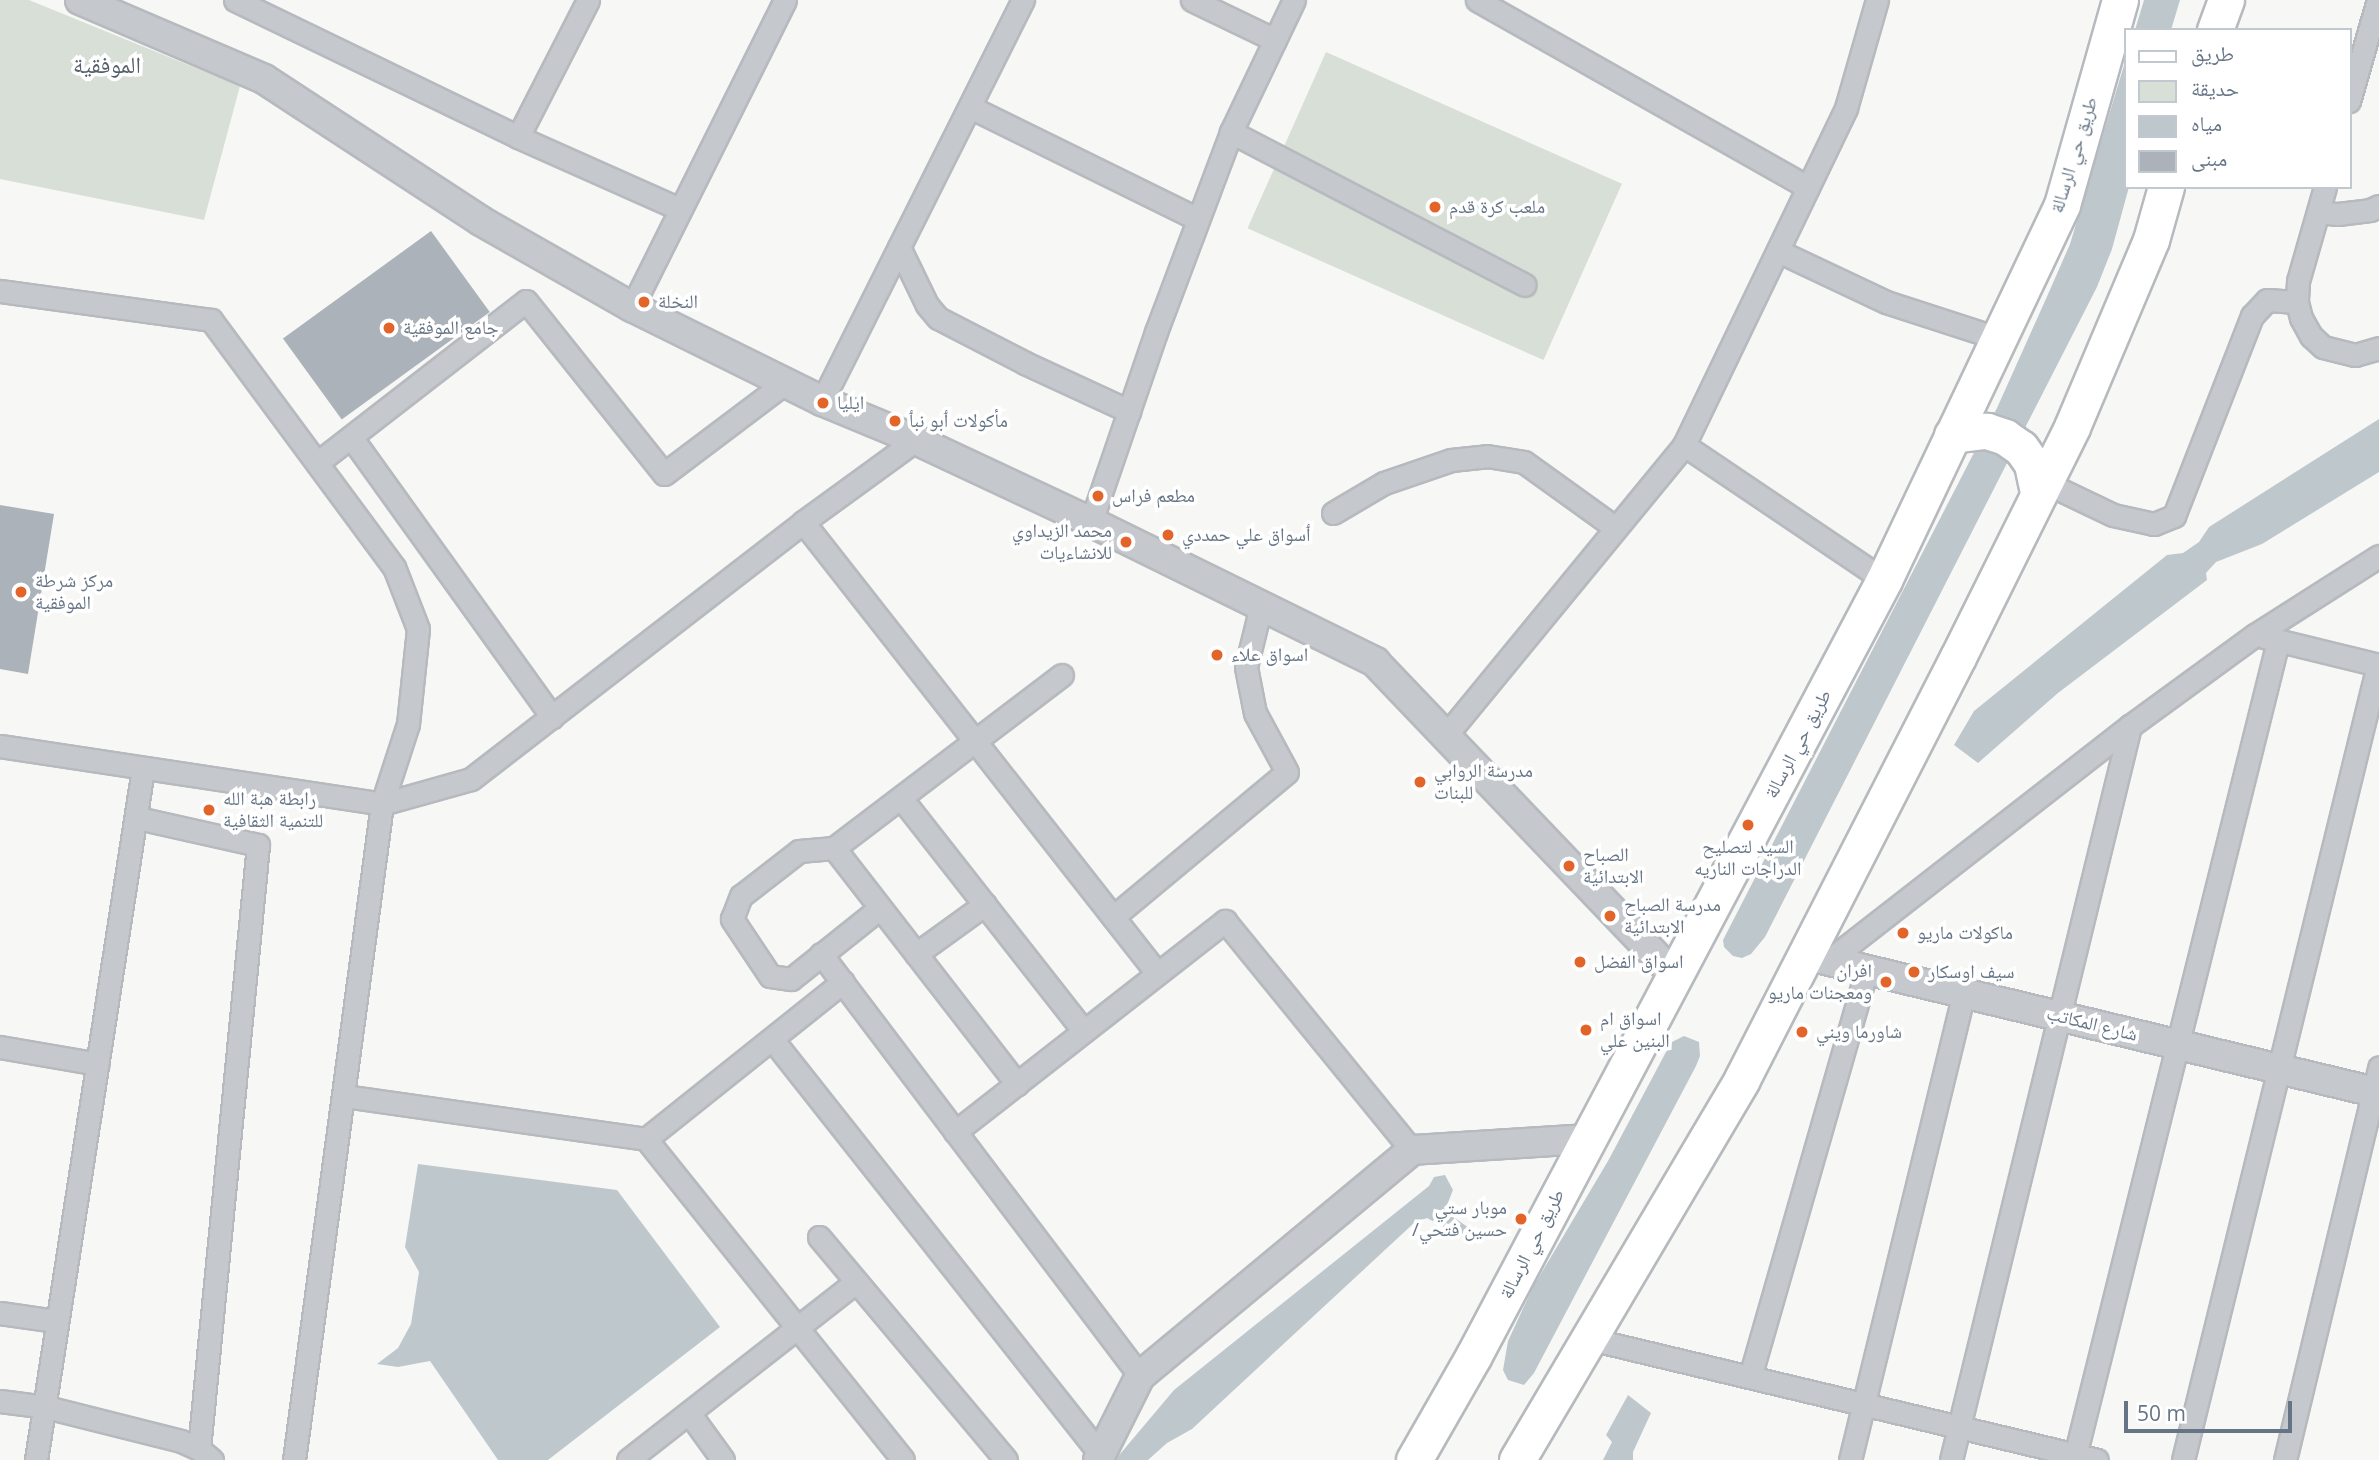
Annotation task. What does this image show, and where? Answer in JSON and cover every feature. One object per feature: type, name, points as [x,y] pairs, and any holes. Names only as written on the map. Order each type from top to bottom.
[{"type":"main road","name":"طريق حي الرسالة","points":[[1414,1460],[1474,1357],[1587,1139],[1676,977],[1981,390],[2000,339],[2062,205],[2120,0]]},
{"type":"main road","points":[[2216,28],[2226,0]]},
{"type":"main road","points":[[1517,1460],[1742,1079],[1817,958],[2038,480],[2057,429],[2151,240],[2164,189]]},
{"type":"main road","points":[[1981,390],[2004,421],[2030,431],[2057,429]]},
{"type":"main road","points":[[1960,433],[1987,431],[2005,437],[2021,448],[2038,480]]},
{"type":"street","points":[[80,0],[264,79],[481,221],[632,307],[822,401],[916,440],[1091,522],[1375,662],[1447,734],[1676,977]]},
{"type":"street","points":[[235,0],[518,138],[680,209]]},
{"type":"street","points":[[518,138],[588,0]]},
{"type":"street","points":[[632,307],[785,0]]},
{"type":"street","points":[[822,401],[1023,0]]},
{"type":"street","points":[[1192,0],[1275,40]]},
{"type":"street","points":[[1091,522],[1231,132],[1294,0]]},
{"type":"street","points":[[1477,0],[1808,187]]},
{"type":"street","points":[[1447,734],[1684,445],[1846,108],[1877,0]]},
{"type":"street","points":[[2351,93],[2378,0]]},
{"type":"street","points":[[970,107],[1198,219]]},
{"type":"street","points":[[1231,132],[1525,285]]},
{"type":"street","points":[[2324,189],[2298,281],[2297,302],[2311,336],[2323,347],[2355,355],[2379,348]]},
{"type":"street","points":[[2318,212],[2360,211],[2379,206]]},
{"type":"street","points":[[899,247],[928,305],[938,318],[1025,363],[1129,411]]},
{"type":"street","points":[[1778,251],[1886,302],[2000,339]]},
{"type":"street","points":[[0,291],[211,320],[394,567],[418,629],[408,724],[382,804],[345,1096],[294,1460]]},
{"type":"street","points":[[2038,480],[2113,515],[2154,524],[2174,516],[2252,316],[2267,300],[2297,302]]},
{"type":"street","points":[[317,463],[526,301],[664,474],[786,382]]},
{"type":"street","points":[[351,437],[552,717]]},
{"type":"street","points":[[0,746],[382,804],[471,779],[803,522],[916,440]]},
{"type":"street","points":[[1684,445],[1884,580]]},
{"type":"street","points":[[1334,513],[1384,483],[1451,460],[1487,456],[1524,462],[1616,528]]},
{"type":"street","points":[[803,522],[1157,974]]},
{"type":"street","points":[[1817,958],[2255,635],[2379,556]]},
{"type":"street","points":[[1113,917],[1287,772],[1255,713],[1246,667],[1261,606]]},
{"type":"street","points":[[2183,1460],[2378,665],[2255,635]]},
{"type":"street","points":[[2075,1457],[2278,640]]},
{"type":"street","points":[[880,908],[791,979],[770,976],[732,919],[741,896],[799,851],[834,848],[1062,675]]},
{"type":"street","points":[[1951,1460],[2130,726]]},
{"type":"street","points":[[36,1460],[47,1407],[56,1321],[144,769]]},
{"type":"street","points":[[901,797],[1084,1031]]},
{"type":"street","points":[[0,1401],[47,1407],[181,1441],[205,1454],[258,845],[138,818]]},
{"type":"street","points":[[834,848],[1017,1084]]},
{"type":"street","points":[[916,954],[985,904]]},
{"type":"street","points":[[956,1132],[1225,920],[1412,1150]]},
{"type":"street","points":[[821,954],[1140,1376]]},
{"type":"street","name":"شارع المكاتب","points":[[1817,958],[2279,1069],[2377,1084]]},
{"type":"street","points":[[1750,1377],[1867,970]]},
{"type":"street","points":[[646,1139],[843,982]]},
{"type":"street","points":[[1850,1460],[1964,993]]},
{"type":"street","points":[[772,1039],[1099,1458],[1140,1376],[1412,1150],[1587,1139]]},
{"type":"street","points":[[0,1047],[98,1064]]},
{"type":"street","points":[[2286,1460],[2377,1084]]},
{"type":"street","points":[[345,1096],[646,1139],[903,1460]]},
{"type":"street","points":[[819,1237],[1006,1460]]},
{"type":"street","points":[[628,1460],[856,1282]]},
{"type":"street","points":[[0,1312],[56,1321]]},
{"type":"street","points":[[1590,1339],[2075,1457],[2097,1460]]},
{"type":"street","points":[[689,1413],[723,1460]]},
{"type":"green space","points":[[0,0],[29,0],[240,86],[204,220],[0,179]]},
{"type":"green space","name":"ملعب كرة قدم","points":[[1326,52],[1622,184],[1543,360],[1247,228]]},
{"type":"water","points":[[2144,0],[2180,0],[2172,28],[2136,28]]},
{"type":"water","points":[[2124,65],[2124,189],[2128,189],[2112,249],[2097,287],[1765,937],[1751,954],[1742,958],[1733,956],[1724,947],[1723,940],[1997,408],[2070,244]]},
{"type":"water","points":[[2379,419],[2379,472],[2262,544],[2216,562],[2206,573],[2207,580],[2058,693],[1978,763],[1954,745],[1974,711],[2167,555],[2183,553],[2199,542],[2209,527]]},
{"type":"water","points":[[1684,1036],[1699,1042],[1700,1056],[1696,1066],[1534,1373],[1524,1385],[1508,1380],[1503,1370],[1508,1341],[1533,1287],[1608,1161],[1672,1042]]},
{"type":"water","points":[[418,1164],[617,1190],[720,1327],[548,1460],[498,1460],[430,1361],[398,1367],[377,1364],[398,1348],[411,1324],[419,1272],[405,1247]]},
{"type":"water","points":[[1445,1175],[1453,1190],[1447,1205],[1452,1216],[1469,1228],[1460,1236],[1427,1218],[1414,1223],[1192,1429],[1167,1443],[1148,1460],[1115,1460],[1174,1390],[1429,1186],[1434,1177]]},
{"type":"water","points":[[1628,1395],[1651,1413],[1633,1452],[1633,1460],[1603,1460],[1612,1442],[1606,1435]]},
{"type":"building","name":"جامع الموفقية","points":[[431,231],[490,312],[342,419],[283,339]]},
{"type":"building","name":"مركز شرطة الموفقية","points":[[0,505],[54,514],[28,674],[0,669]]},
{"type":"place","name":"ملعب كرة قدم","points":[[1435,207]]},
{"type":"place","name":"النخلة","points":[[644,302]]},
{"type":"place","name":"جامع الموفقية","points":[[389,328]]},
{"type":"place","name":"ايليا","points":[[823,403]]},
{"type":"place","name":"مأكولات ٲبو نبٲ","points":[[895,421]]},
{"type":"place","name":"مطعم فراس","points":[[1098,496]]},
{"type":"place","name":"ٲسواق علي حمددي","points":[[1168,535]]},
{"type":"place","name":"محمد الزيداوي للانشاءيات","points":[[1126,542]]},
{"type":"place","name":"مركز شرطة الموفقية","points":[[21,592]]},
{"type":"place","name":"اسواق علاء","points":[[1217,655]]},
{"type":"place","name":"مدرسة الروابي للبنات","points":[[1420,782]]},
{"type":"place","name":"رابطة هبة الله للتنمية الثقافية","points":[[209,810]]},
{"type":"place","name":"السيد لتصليح الدراجات الناريه","points":[[1748,825]]},
{"type":"place","name":"الصباح الابتدائية","points":[[1569,866]]},
{"type":"place","name":"مدرسة الصباح الابتدائية","points":[[1610,916]]},
{"type":"place","name":"ماكولات ماريو","points":[[1903,933]]},
{"type":"place","name":"اسواق الفضل","points":[[1580,962]]},
{"type":"place","name":"سيف اوسكار","points":[[1914,972]]},
{"type":"place","name":"افران ومعجنات ماريو","points":[[1886,982]]},
{"type":"place","name":"اسواق ام البنين علي","points":[[1586,1030]]},
{"type":"place","name":"شاورما ويني","points":[[1802,1032]]},
{"type":"place","name":"موبار ستي /حسين فتحي","points":[[1521,1219]]},
{"type":"district","name":"الموفقية","points":[[107,64]]}]
